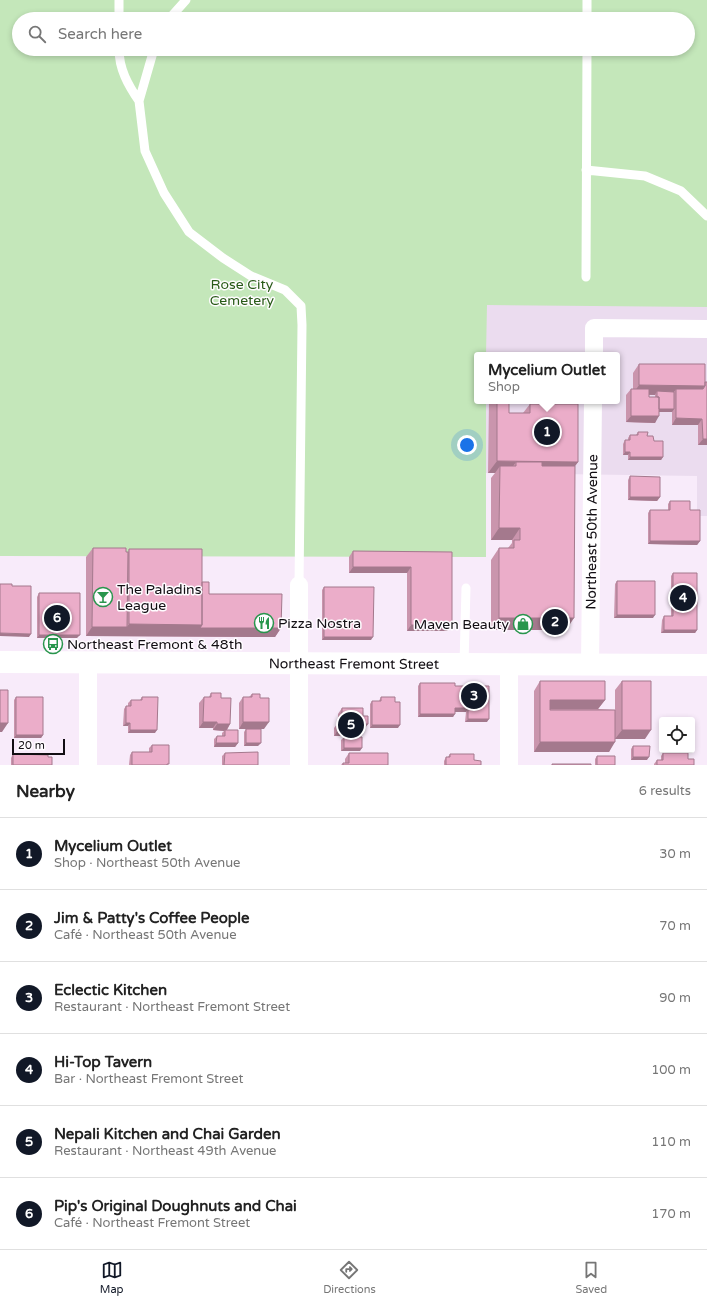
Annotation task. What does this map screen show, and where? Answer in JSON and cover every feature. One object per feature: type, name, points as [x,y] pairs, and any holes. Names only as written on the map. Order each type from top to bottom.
[{"type":"main road","name":"Northeast Fremont Street","points":[[0,662],[707,665]]},
{"type":"street","points":[[594,352],[594,328],[707,329]]},
{"type":"street","name":"Northeast 50th Avenue","points":[[590,664],[593,404]]},
{"type":"street","points":[[299,585],[299,765]]},
{"type":"street","points":[[88,662],[88,765]]},
{"type":"street","points":[[509,664],[509,765]]},
{"type":"lane","points":[[119,0],[119,12]]},
{"type":"lane","points":[[175,12],[186,0]]},
{"type":"lane","points":[[587,0],[587,12]]},
{"type":"lane","points":[[119,56],[127,84],[139,101]]},
{"type":"lane","points":[[152,56],[139,101],[145,151],[164,194],[189,232],[223,258],[251,276],[285,290],[301,306],[299,585]]},
{"type":"lane","points":[[586,277],[587,56]]},
{"type":"lane","points":[[586,170],[645,176],[681,191],[707,216]]},
{"type":"lane","points":[[464,664],[466,588]]},
{"type":"shaded area","points":[[485,303],[707,305],[707,516],[697,516],[697,476],[484,473],[484,404],[620,404],[620,352],[485,352]]},
{"type":"green space","name":"Rose City Cemetery","points":[[0,0],[707,0],[707,307],[487,305],[486,352],[474,352],[474,404],[486,404],[486,557],[0,556]]},
{"type":"building","points":[[639,364],[705,364],[705,386],[639,385]]},
{"type":"building","points":[[705,382],[707,382],[707,439],[703,439],[702,419],[676,418],[676,389],[703,389]]},
{"type":"building","points":[[631,389],[649,389],[649,397],[659,397],[659,416],[631,416]]},
{"type":"building","points":[[657,391],[674,392],[674,409],[659,409],[659,397],[657,397]]},
{"type":"building","points":[[497,404],[509,404],[509,413],[530,413],[530,404],[578,404],[578,462],[497,461]]},
{"type":"building","points":[[638,432],[648,432],[647,436],[653,436],[654,441],[663,441],[663,457],[630,457],[630,452],[625,452],[625,440],[630,440],[630,435],[638,435]]},
{"type":"building","points":[[516,462],[542,462],[542,466],[575,466],[574,618],[499,618],[499,548],[514,548],[514,540],[520,540],[520,528],[499,528],[500,466],[516,466]]},
{"type":"building","points":[[630,476],[660,477],[660,497],[630,497]]},
{"type":"building","points":[[670,501],[690,501],[690,510],[700,510],[700,541],[650,541],[650,510],[670,510]]},
{"type":"building","points":[[93,548],[126,548],[126,552],[128,552],[127,627],[92,627]]},
{"type":"building","points":[[129,549],[202,549],[202,625],[129,624]]},
{"type":"building","points":[[353,551],[452,552],[452,625],[411,625],[411,567],[353,567]]},
{"type":"building","points":[[673,573],[697,573],[697,630],[664,630],[664,616],[673,616]]},
{"type":"building","points":[[617,581],[655,581],[655,615],[617,615]]},
{"type":"building","points":[[202,582],[209,582],[209,594],[282,594],[281,628],[200,628],[202,625]]},
{"type":"building","points":[[0,584],[12,584],[12,586],[31,586],[31,634],[0,633]]},
{"type":"building","points":[[324,587],[374,587],[373,637],[324,637]]},
{"type":"building","points":[[39,593],[80,593],[80,635],[39,635]]},
{"type":"building","points":[[540,681],[605,681],[605,700],[550,700],[550,710],[615,710],[615,742],[540,742]]},
{"type":"building","points":[[622,681],[651,681],[651,730],[622,730]]},
{"type":"building","points":[[420,683],[455,683],[455,686],[489,686],[489,719],[468,719],[468,708],[455,708],[455,714],[420,714]]},
{"type":"building","points":[[0,690],[8,690],[8,723],[0,723]]},
{"type":"building","points":[[211,693],[221,693],[221,698],[231,698],[230,724],[203,722],[204,697],[211,697]]},
{"type":"building","points":[[252,694],[260,694],[260,698],[269,698],[269,722],[243,722],[243,697],[252,697]]},
{"type":"building","points":[[16,697],[43,697],[43,735],[16,735]]},
{"type":"building","points":[[142,697],[158,697],[157,730],[130,730],[130,723],[126,723],[126,706],[131,706],[131,700],[142,700]]},
{"type":"building","points":[[381,697],[395,697],[395,702],[400,702],[400,725],[372,725],[372,701],[381,701]]},
{"type":"building","points":[[342,708],[363,708],[363,716],[368,716],[368,724],[363,724],[363,730],[338,730],[338,722],[342,722]]},
{"type":"building","points":[[246,729],[261,729],[261,743],[246,743]]},
{"type":"building","points":[[225,730],[238,730],[238,743],[216,743],[217,736],[225,736]]},
{"type":"building","points":[[344,737],[362,737],[362,748],[344,748]]},
{"type":"building","points":[[152,745],[169,745],[169,764],[132,765],[132,752],[152,752]]},
{"type":"building","points":[[633,746],[650,746],[649,757],[633,757]]},
{"type":"building","points":[[258,752],[258,765],[224,765],[225,753]]},
{"type":"building","points":[[349,753],[388,753],[388,765],[343,765],[343,763],[349,763]]},
{"type":"building","points":[[663,753],[688,753],[688,759],[694,759],[694,765],[657,765],[657,760],[663,760]]},
{"type":"building","points":[[13,754],[48,755],[48,757],[52,757],[52,765],[13,765]]},
{"type":"building","points":[[450,754],[474,754],[474,760],[481,761],[481,765],[446,765],[446,757],[450,757]]},
{"type":"building","points":[[597,756],[615,756],[615,765],[597,765]]},
{"type":"building","points":[[591,764],[591,765],[552,765]]},
{"type":"place","name":"Mycelium Outlet","points":[[547,432]]},
{"type":"place","name":"The Paladins League","points":[[103,597]]},
{"type":"place","name":"Hi-Top Tavern","points":[[683,598]]},
{"type":"place","name":"Pip's Original Doughnuts and Chai","points":[[57,618]]},
{"type":"place","name":"Jim & Patty's Coffee People","points":[[555,622]]},
{"type":"place","name":"Pizza Nostra","points":[[264,623]]},
{"type":"place","name":"Maven Beauty","points":[[523,624]]},
{"type":"place","name":"Northeast Fremont & 48th","points":[[53,644]]},
{"type":"place","name":"Eclectic Kitchen","points":[[474,696]]},
{"type":"place","name":"Nepali Kitchen and Chai Garden","points":[[351,725]]}]
